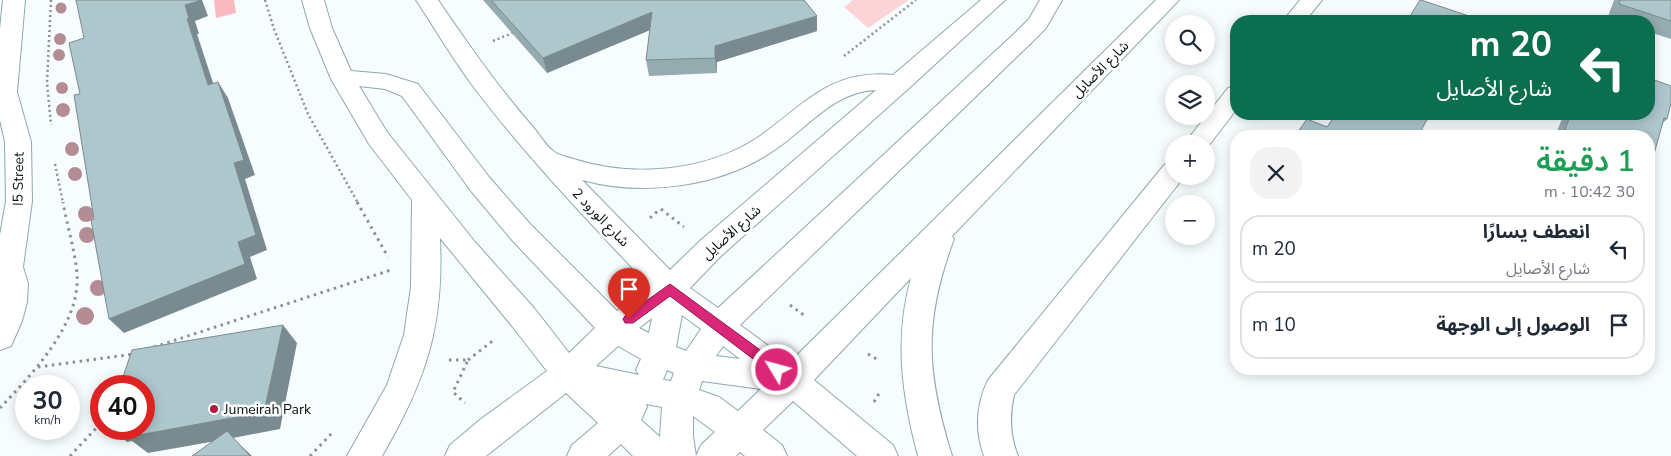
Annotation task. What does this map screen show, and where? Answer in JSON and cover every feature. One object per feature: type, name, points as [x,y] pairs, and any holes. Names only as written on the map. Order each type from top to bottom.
[{"type":"main road","name":"I5 Street","points":[[4,263],[19,201],[18,142],[2,96],[14,0]]},
{"type":"main road","points":[[313,0],[321,28],[343,79],[378,138],[465,250],[523,317],[567,374],[656,456]]},
{"type":"main road","name":"شارع الورود 2","points":[[427,0],[462,54],[499,103],[547,160],[670,289],[792,381],[881,456]]},
{"type":"main road","name":"شارع الأصايل","points":[[462,456],[493,429],[567,374],[615,329],[670,289],[711,248],[994,0]]},
{"type":"main road","points":[[680,456],[676,440],[679,397],[692,366],[720,326],[1024,37],[1038,23],[1051,0]]},
{"type":"main road","name":"شارع الأصايل","points":[[713,456],[792,381],[1168,0]]},
{"type":"main road","points":[[1299,15],[1311,0]]},
{"type":"main road","points":[[343,79],[374,79],[400,85],[410,90],[480,184],[521,232],[615,329],[660,354],[692,366],[792,381]]},
{"type":"main road","points":[[547,160],[613,177],[663,177],[691,174],[730,162],[764,145],[829,95],[841,89],[869,82],[900,84]]},
{"type":"main road","points":[[1203,135],[1230,102]]},
{"type":"main road","points":[[1001,456],[995,442],[993,415],[999,390],[1165,183]]},
{"type":"main road","points":[[364,456],[393,406],[412,360],[423,317],[427,278],[425,198]]},
{"type":"main road","points":[[935,456],[924,420],[916,376],[916,319],[927,269],[946,225]]},
{"type":"main road","points":[[0,336],[7,323],[14,292],[4,263]]},
{"type":"main road","points":[[584,456],[621,422],[643,390],[660,354],[668,316],[670,289]]},
{"type":"main road","points":[[567,374],[679,397],[708,407],[770,456]]},
{"type":"path","points":[[51,0],[47,82],[51,129]]},
{"type":"path","points":[[266,0],[274,29],[308,114],[390,260]]},
{"type":"path","points":[[837,61],[916,0]]},
{"type":"path","points":[[462,54],[519,30]]},
{"type":"path","points":[[0,408],[38,367],[63,327],[74,300],[77,275],[54,158],[18,170]]},
{"type":"path","points":[[152,348],[395,268],[395,275]]},
{"type":"path","points":[[38,367],[126,356],[143,351]]},
{"type":"path","points":[[412,360],[468,360],[453,392],[493,429]]},
{"type":"path","points":[[70,456],[90,435]]},
{"type":"shaded area","points":[[214,0],[234,0],[236,13],[216,18]]},
{"type":"shaded area","points":[[853,0],[909,0],[868,28],[844,7]]},
{"type":"building","points":[[76,0],[199,1],[185,5],[189,18],[187,19],[208,85],[218,82],[244,160],[234,163],[256,235],[238,242],[245,264],[109,319],[91,220],[94,219],[74,95],[80,94],[69,43],[84,38]]},
{"type":"building","points":[[491,0],[804,0],[817,16],[715,46],[715,58],[646,60],[652,12],[543,58]]},
{"type":"building","points":[[1420,0],[1466,15],[1411,15]]},
{"type":"building","points":[[1620,0],[1671,0],[1671,21],[1655,15],[1619,4]]},
{"type":"building","points":[[1655,80],[1671,86],[1671,103],[1667,119],[1664,118],[1655,151],[1655,130],[1565,130],[1569,120],[1655,120]]},
{"type":"building","points":[[1306,120],[1327,127],[1332,120],[1427,120],[1421,130],[1299,130]]},
{"type":"building","name":"Jumeirah Park","points":[[283,325],[264,412],[155,432],[155,375],[124,375],[132,350]]},
{"type":"building","points":[[227,431],[250,456],[192,456]]},
{"type":"place","name":"Jumeirah Park","points":[[214,409]]},
{"type":"route","points":[[629,319],[670,289],[777,370]]}]
